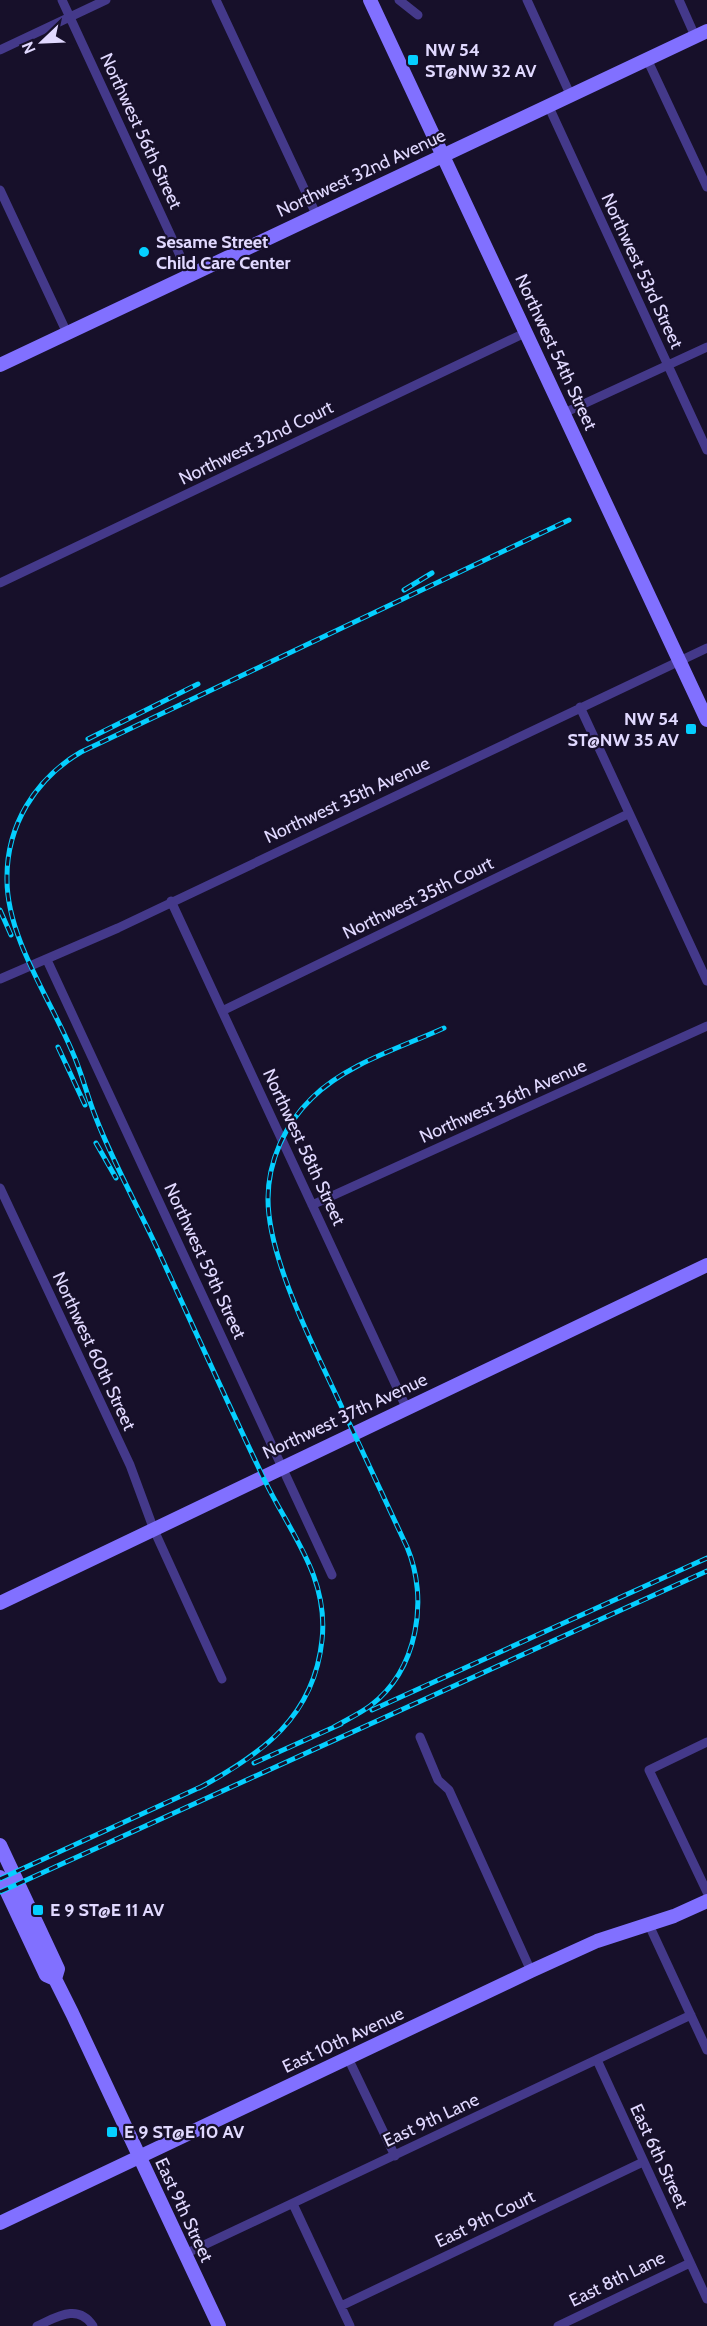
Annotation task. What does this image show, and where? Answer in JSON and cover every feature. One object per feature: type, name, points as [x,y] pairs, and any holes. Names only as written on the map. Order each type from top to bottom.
[{"type":"main road","name":"Northwest 54th Street","points":[[370,0],[444,153],[707,720]]},
{"type":"main road","name":"Northwest 32nd Avenue","points":[[0,365],[444,153],[701,34]]},
{"type":"main road","name":"Northwest 37th Avenue","points":[[0,1603],[282,1466],[707,1265]]},
{"type":"main road","name":"East 9th Street","points":[[0,1845],[4,1876],[57,1969],[55,1979],[219,2326]]},
{"type":"main road","name":"East 10th Avenue","points":[[0,2223],[531,1971],[597,1941],[649,1925],[707,1901]]},
{"type":"street","name":"Northwest 56th Street","points":[[62,0],[189,275]]},
{"type":"street","points":[[0,50],[105,0]]},
{"type":"street","points":[[216,0],[316,214]]},
{"type":"street","points":[[399,0],[418,15]]},
{"type":"street","points":[[527,0],[570,94]]},
{"type":"street","points":[[679,0],[701,34]]},
{"type":"street","points":[[647,59],[707,187]]},
{"type":"street","name":"Northwest 53rd Street","points":[[548,105],[707,450]]},
{"type":"street","points":[[0,190],[67,333]]},
{"type":"street","name":"Northwest 32nd Court","points":[[0,583],[527,332]]},
{"type":"street","points":[[564,413],[707,347]]},
{"type":"street","name":"Northwest 35th Avenue","points":[[0,979],[47,960],[707,648]]},
{"type":"street","points":[[580,707],[707,981]]},
{"type":"street","name":"Northwest 35th Court","points":[[222,1011],[628,814]]},
{"type":"street","name":"Northwest 58th Street","points":[[171,901],[406,1407]]},
{"type":"street","name":"Northwest 59th Street","points":[[47,960],[332,1575]]},
{"type":"street","name":"Northwest 36th Avenue","points":[[312,1205],[707,1026]]},
{"type":"street","name":"Northwest 60th Street","points":[[0,1188],[130,1465],[154,1530],[222,1679]]},
{"type":"street","points":[[420,1737],[438,1780],[449,1790],[531,1971]]},
{"type":"street","points":[[707,1742],[648,1770],[707,1892]]},
{"type":"street","points":[[649,1925],[707,2050]]},
{"type":"street","name":"East 9th Lane","points":[[185,2254],[691,2015]]},
{"type":"street","points":[[348,2058],[395,2156]]},
{"type":"street","name":"East 6th Street","points":[[597,2060],[707,2299]]},
{"type":"street","name":"East 9th Court","points":[[341,2306],[643,2162]]},
{"type":"street","points":[[293,2204],[350,2326]]},
{"type":"street","name":"East 8th Lane","points":[[558,2326],[690,2262]]},
{"type":"street","points":[[37,2326],[72,2312],[91,2323]]},
{"type":"railway","points":[[199,1788],[263,1747],[296,1712],[308,1691],[317,1667],[323,1617],[320,1596],[306,1556],[265,1481],[110,1151],[72,1051],[22,945],[9,902],[7,880],[12,841],[26,806],[37,790],[65,763],[81,752],[569,520]]},
{"type":"railway","points":[[404,590],[432,573]]},
{"type":"railway","points":[[88,739],[198,684]]},
{"type":"railway","points":[[0,910],[11,935]]},
{"type":"railway","points":[[334,1727],[370,1706],[386,1691],[399,1673],[409,1654],[415,1632],[418,1611],[417,1589],[414,1567],[407,1547],[305,1328],[284,1274],[275,1248],[270,1222],[268,1199],[271,1171],[286,1131],[302,1108],[326,1086],[357,1066],[444,1028]]},
{"type":"railway","points":[[58,1047],[85,1105]]},
{"type":"railway","points":[[96,1143],[116,1178]]},
{"type":"railway","points":[[372,1710],[707,1558]]},
{"type":"railway","points":[[0,1892],[707,1571]]},
{"type":"railway","points":[[254,1763],[341,1724]]},
{"type":"railway","points":[[0,1879],[205,1785]]},
{"type":"place","name":"NW 54 ST@NW 32 AV","points":[[413,60]]},
{"type":"place","name":"Sesame Street Child Care Center","points":[[144,252]]},
{"type":"place","name":"NW 54 ST@NW 35 AV","points":[[691,729]]},
{"type":"place","name":"E 9 ST@E 11 AV","points":[[38,1910]]},
{"type":"place","name":"E 9 ST@E 10 AV","points":[[112,2132]]}]
